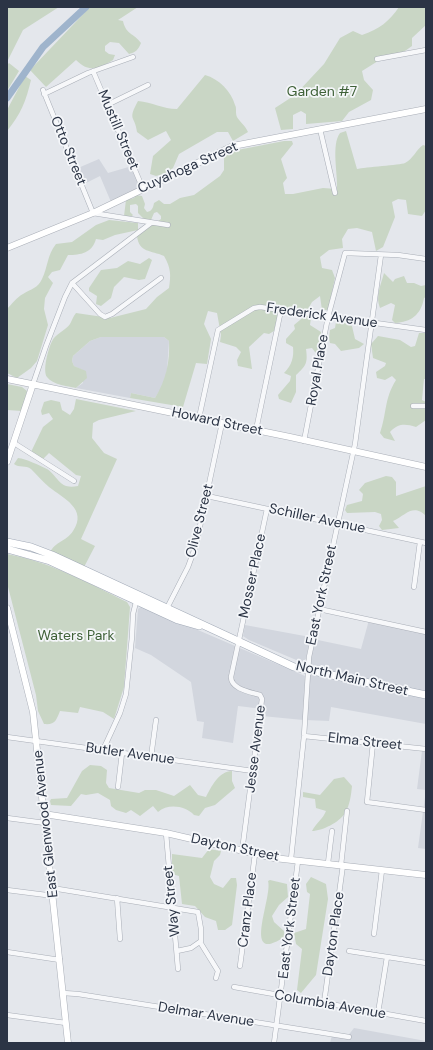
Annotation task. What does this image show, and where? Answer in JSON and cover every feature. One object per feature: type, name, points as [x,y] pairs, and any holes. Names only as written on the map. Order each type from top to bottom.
[{"type":"main road","points":[[7,542],[31,547],[74,568]]},
{"type":"main road","points":[[7,549],[74,568]]},
{"type":"main road","name":"North Main Street","points":[[74,568],[294,667],[426,695]]},
{"type":"street","points":[[377,59],[426,50]]},
{"type":"street","points":[[93,71],[133,57]]},
{"type":"street","name":"Otto Street","points":[[93,71],[44,92],[93,213]]},
{"type":"street","name":"Mustill Street","points":[[93,71],[143,189]]},
{"type":"street","points":[[107,105],[148,85]]},
{"type":"street","name":"Cuyahoga Street","points":[[7,248],[93,213],[233,146],[426,109]]},
{"type":"street","points":[[320,130],[335,193]]},
{"type":"street","points":[[93,213],[168,225]]},
{"type":"street","points":[[7,462],[33,384],[57,318],[72,283],[151,223]]},
{"type":"street","name":"Royal Place","points":[[304,440],[328,317],[345,252],[381,256]]},
{"type":"street","points":[[381,256],[398,255],[426,259]]},
{"type":"street","name":"East York Street","points":[[291,859],[304,736],[308,671],[319,609],[354,451],[381,256]]},
{"type":"street","points":[[72,283],[100,314],[105,317],[112,314],[161,278]]},
{"type":"street","name":"Frederick Avenue","points":[[199,418],[218,330],[256,307],[426,330]]},
{"type":"street","points":[[256,430],[281,310]]},
{"type":"street","name":"Howard Street","points":[[7,379],[304,440],[426,467]]},
{"type":"street","points":[[413,406],[426,406]]},
{"type":"street","name":"Olive Street","points":[[166,610],[192,558],[222,423]]},
{"type":"street","points":[[14,443],[74,481]]},
{"type":"street","name":"Schiller Avenue","points":[[207,496],[426,543]]},
{"type":"street","name":"Mosser Place","points":[[238,642],[267,509]]},
{"type":"street","points":[[414,587],[420,542]]},
{"type":"street","points":[[103,750],[120,713],[126,694],[132,637],[134,596]]},
{"type":"street","points":[[319,609],[426,632]]},
{"type":"street","name":"East Glenwood Avenue","points":[[7,611],[31,701],[37,742],[68,1043]]},
{"type":"street","name":"Jesse Avenue","points":[[238,642],[231,681],[235,686],[260,695],[262,699],[242,851]]},
{"type":"street","points":[[151,757],[156,720]]},
{"type":"street","name":"Elma Street","points":[[304,736],[426,749]]},
{"type":"street","name":"Butler Avenue","points":[[7,738],[253,771]]},
{"type":"street","points":[[373,743],[367,802],[426,810]]},
{"type":"street","points":[[118,787],[122,753]]},
{"type":"street","name":"Dayton Place","points":[[324,1003],[342,865],[347,811]]},
{"type":"street","name":"Dayton Street","points":[[44,814],[166,833],[255,854],[298,861],[328,863],[426,875]]},
{"type":"street","points":[[7,818],[45,823]]},
{"type":"street","points":[[328,863],[332,831]]},
{"type":"street","name":"Way Street","points":[[166,833],[178,969]]},
{"type":"street","name":"Cranz Place","points":[[240,966],[255,854]]},
{"type":"street","name":"East York Street","points":[[274,1043],[298,861]]},
{"type":"street","points":[[374,934],[382,870]]},
{"type":"street","points":[[52,888],[173,907],[199,913],[202,935],[200,942],[191,948],[177,951]]},
{"type":"street","points":[[7,890],[54,896]]},
{"type":"street","points":[[117,898],[120,939]]},
{"type":"street","points":[[200,942],[218,971],[216,978]]},
{"type":"street","points":[[349,951],[426,963]]},
{"type":"street","points":[[7,952],[60,960]]},
{"type":"street","points":[[378,1013],[387,957]]},
{"type":"street","name":"Columbia Avenue","points":[[234,988],[426,1021]]},
{"type":"street","name":"Delmar Avenue","points":[[63,994],[78,994],[349,1037]]},
{"type":"street","points":[[7,1015],[66,1023]]},
{"type":"shaded area","points":[[99,159],[108,173],[132,166],[139,185],[138,188],[111,202],[100,176],[84,184],[78,168]]},
{"type":"shaded area","points":[[101,337],[164,337],[169,341],[167,371],[163,385],[155,398],[131,393],[130,398],[76,388],[83,383],[82,370],[74,366],[72,361],[73,356],[90,341]]},
{"type":"shaded area","points":[[142,606],[305,676],[303,720],[262,716],[263,709],[238,706],[233,743],[202,738],[204,722],[197,721],[191,682],[151,655],[135,648],[138,609]]},
{"type":"shaded area","points":[[369,620],[426,632],[426,724],[331,707],[329,721],[305,720],[313,639],[361,649]]},
{"type":"shaded area","points":[[245,625],[310,637],[306,659],[301,662],[249,640],[243,636]]},
{"type":"shaded area","points":[[422,751],[426,752],[426,790],[417,789]]},
{"type":"shaded area","points":[[426,790],[426,849],[418,848]]},
{"type":"shaded area","points":[[354,1028],[426,1041],[426,1043],[330,1043],[332,1035],[347,1037]]},
{"type":"green space","points":[[7,7],[59,7],[23,30],[7,62]]},
{"type":"green space","points":[[90,7],[138,7],[118,20],[123,21],[126,29],[141,43],[139,47],[129,54],[119,43],[110,42],[105,46],[105,51],[109,54],[115,55],[113,60],[103,66],[90,68],[85,67],[76,60],[46,87],[30,70]]},
{"type":"green space","name":"Garden #7","points":[[399,7],[426,7],[426,25],[412,38],[412,46],[405,51],[378,61],[362,71],[364,80],[373,90],[371,100],[349,112],[342,121],[306,124],[306,114],[301,111],[293,115],[293,129],[281,130],[275,108],[295,95],[324,64],[340,38],[353,31],[362,35],[374,30],[387,21]]},
{"type":"green space","points":[[9,63],[19,71],[7,91],[7,65]]},
{"type":"green space","points":[[205,75],[215,79],[224,86],[231,95],[236,106],[237,117],[248,132],[233,141],[228,132],[217,132],[179,154],[173,168],[164,174],[156,176],[150,174],[153,156],[171,140],[166,131],[148,140],[137,132],[132,115],[138,101],[177,109]]},
{"type":"green space","points":[[25,76],[31,80],[27,94],[19,113],[7,131],[7,110]]},
{"type":"green space","points":[[346,131],[357,169],[405,163],[418,149],[423,145],[426,146],[426,210],[422,216],[408,214],[406,200],[398,199],[392,202],[395,217],[383,247],[376,251],[372,232],[357,228],[348,229],[342,239],[343,248],[329,250],[320,257],[322,268],[332,270],[335,278],[328,310],[322,310],[320,296],[312,302],[307,311],[291,309],[278,315],[274,331],[269,334],[264,333],[249,347],[252,369],[238,366],[237,360],[241,352],[236,347],[220,342],[221,335],[217,313],[208,311],[204,324],[211,339],[207,364],[196,363],[183,407],[130,398],[131,393],[155,398],[159,391],[165,378],[169,356],[169,341],[164,337],[101,337],[90,341],[73,356],[72,361],[74,366],[86,371],[87,378],[76,388],[53,382],[47,377],[45,369],[48,351],[52,341],[69,326],[76,313],[110,318],[146,309],[157,297],[169,288],[170,272],[164,256],[143,248],[138,241],[137,236],[161,219],[161,216],[157,212],[154,213],[151,220],[145,220],[138,213],[138,206],[136,204],[130,205],[130,212],[133,215],[131,217],[124,216],[126,200],[134,198],[136,195],[142,196],[145,204],[144,208],[147,212],[149,212],[153,208],[154,203],[159,200],[164,204],[170,204],[180,198],[194,195],[220,176],[224,170],[224,155],[227,152],[284,141],[292,141],[293,144],[281,159],[287,178],[283,183],[285,194],[293,194],[323,188],[337,189],[335,152],[337,138],[340,133]]},
{"type":"green space","points":[[109,220],[138,223],[138,230],[115,235],[103,240],[96,239],[89,250],[82,254],[68,255],[60,270],[52,272],[48,277],[53,283],[45,298],[44,309],[48,325],[37,361],[31,368],[17,378],[7,373],[7,309],[19,297],[34,288],[40,282],[44,275],[51,252],[56,244],[72,242],[96,225]]},
{"type":"green space","points":[[149,258],[152,260],[145,279],[139,280],[124,277],[114,287],[111,298],[101,306],[96,304],[97,296],[89,291],[89,288],[101,270],[117,268],[128,261],[140,264]]},
{"type":"green space","points":[[384,273],[393,282],[395,279],[404,276],[407,283],[414,283],[421,286],[426,285],[426,297],[424,298],[423,304],[418,313],[410,319],[395,323],[392,320],[395,305],[391,303],[380,308],[378,295]]},
{"type":"green space","points":[[306,315],[311,318],[310,325],[321,332],[318,356],[312,348],[306,349],[306,364],[296,375],[296,392],[291,403],[279,399],[278,395],[290,381],[291,376],[284,373],[291,364],[293,354],[293,347],[286,343],[286,339],[295,329],[294,325]]},
{"type":"green space","points":[[336,322],[347,323],[352,326],[355,339],[364,344],[359,348],[341,351],[335,344],[330,343],[330,330],[335,328]]},
{"type":"green space","points":[[419,333],[426,333],[426,379],[424,379],[422,400],[426,402],[426,420],[416,427],[405,425],[396,427],[390,432],[395,441],[384,438],[380,433],[389,393],[396,380],[392,376],[385,380],[377,378],[376,372],[385,366],[386,363],[373,358],[371,344],[378,336],[400,340],[411,347],[415,346]]},
{"type":"green space","points":[[7,384],[22,387],[27,391],[22,411],[7,410]]},
{"type":"green space","points":[[76,399],[136,411],[99,420],[93,423],[92,438],[104,453],[117,459],[81,539],[95,546],[83,569],[49,554],[58,543],[70,535],[73,531],[77,523],[78,516],[76,510],[67,500],[49,487],[31,469],[14,464],[18,458],[29,461],[47,469],[63,484],[72,487],[78,486],[81,476],[76,475],[49,453],[43,459],[31,452],[43,427],[53,419],[49,413],[42,415],[41,411],[44,402],[51,400],[60,402],[62,410],[70,415],[74,409]]},
{"type":"green space","points":[[386,476],[392,477],[396,482],[396,496],[426,486],[426,516],[417,510],[413,510],[393,521],[399,528],[382,530],[379,526],[382,520],[381,514],[375,512],[347,513],[345,510],[347,505],[362,501],[363,494],[359,490],[365,483]]},
{"type":"green space","name":"Waters Park","points":[[7,554],[39,562],[54,568],[127,602],[130,607],[124,687],[114,719],[103,712],[80,707],[78,713],[60,711],[55,722],[51,724],[44,724],[38,711],[36,695],[7,583]]},
{"type":"green space","points":[[90,765],[101,766],[107,770],[106,783],[109,788],[139,793],[145,790],[156,790],[174,796],[190,785],[198,795],[206,797],[213,784],[219,777],[232,771],[232,781],[235,788],[215,805],[205,808],[199,816],[194,815],[186,809],[177,807],[167,807],[158,812],[153,806],[140,816],[131,810],[126,813],[116,810],[111,806],[110,800],[98,793],[86,795],[81,794],[71,806],[51,805],[51,799],[67,798],[82,771]]},
{"type":"green space","points":[[344,777],[352,786],[347,810],[339,820],[321,829],[312,831],[326,811],[316,808],[315,799],[303,797],[303,792],[320,795],[334,779]]},
{"type":"green space","points":[[209,849],[221,851],[220,855],[214,861],[210,877],[214,884],[223,888],[231,878],[236,878],[237,885],[232,925],[225,930],[218,930],[216,921],[205,917],[195,906],[182,904],[179,876],[172,874],[172,854],[202,858]]},
{"type":"green space","points":[[311,877],[326,884],[328,899],[316,975],[301,993],[297,990],[302,949],[296,944],[294,933],[306,929],[310,894],[307,892],[306,884]]},
{"type":"green space","points":[[270,880],[287,884],[288,897],[279,905],[272,916],[274,922],[284,931],[284,937],[271,944],[264,943],[261,936],[268,881]]},
{"type":"waterway","points":[[7,98],[43,47],[86,7]]}]
